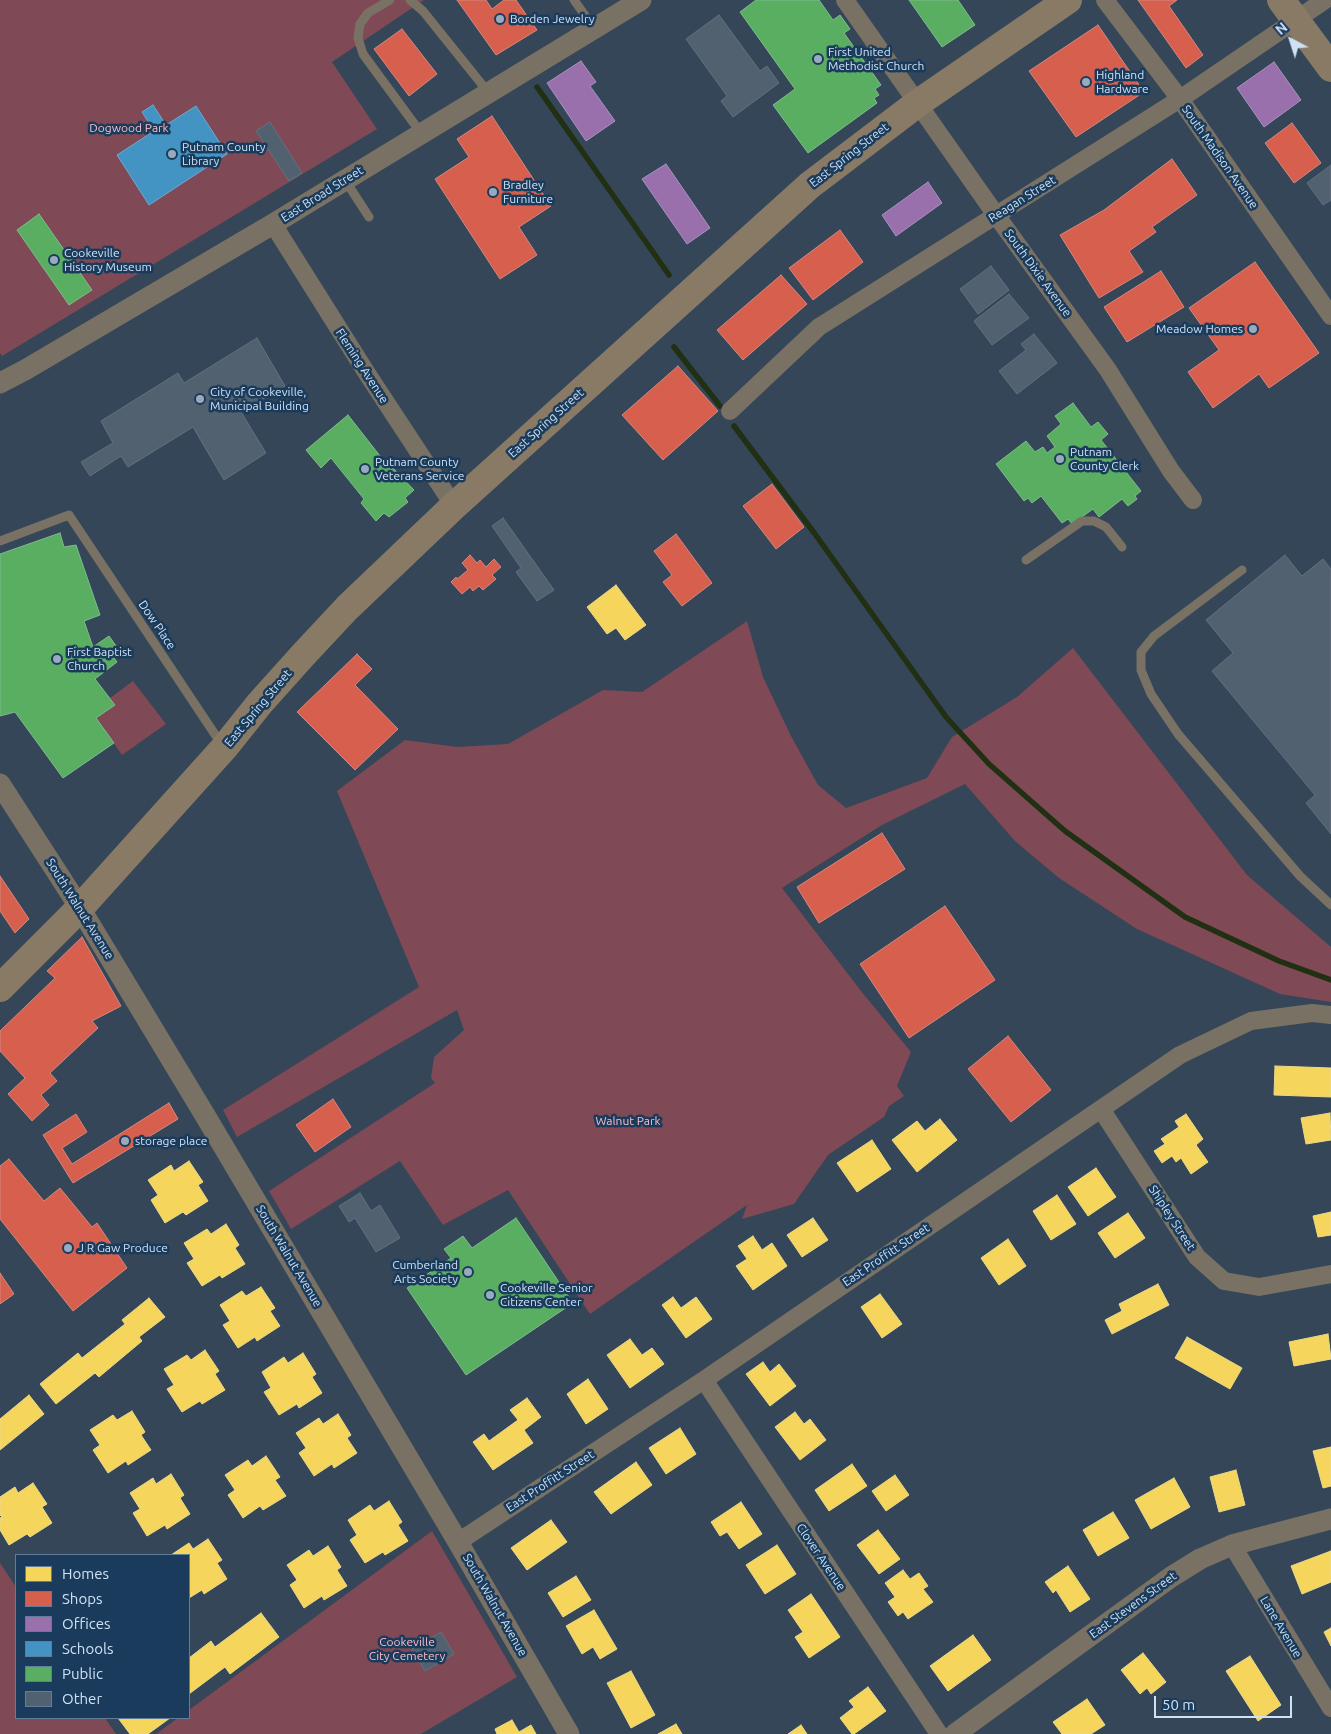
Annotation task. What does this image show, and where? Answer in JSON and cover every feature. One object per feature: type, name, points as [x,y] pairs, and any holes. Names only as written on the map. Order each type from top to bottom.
[{"type":"main road","name":"East Spring Street","points":[[0,988],[80,908],[329,628],[454,506],[810,185],[918,103],[1068,0]]},
{"type":"main road","points":[[1288,10],[1331,68]]},
{"type":"street","name":"East Broad Street","points":[[0,383],[50,356],[273,224],[344,179],[594,29],[617,10],[641,0]]},
{"type":"street","name":"South Dixie Avenue","points":[[845,0],[1108,370],[1171,471],[1193,500]]},
{"type":"street","name":"South Madison Avenue","points":[[1105,0],[1180,99],[1331,316]]},
{"type":"street","name":"Reagan Street","points":[[730,411],[819,327],[1180,99],[1288,10],[1324,0]]},
{"type":"street","name":"Fleming Avenue","points":[[273,224],[366,372],[454,506]]},
{"type":"street","name":"South Walnut Avenue","points":[[0,784],[80,908],[458,1542],[569,1734]]},
{"type":"street","name":"East Proffitt Street","points":[[458,1542],[704,1380],[1180,1054],[1251,1021],[1312,1013],[1331,1015]]},
{"type":"street","name":"Shipley Street","points":[[1101,1109],[1197,1257],[1224,1281],[1260,1287],[1331,1274]]},
{"type":"street","name":"Clover Avenue","points":[[704,1380],[939,1734]]},
{"type":"street","name":"East Stevens Street","points":[[955,1734],[1171,1577],[1200,1559],[1232,1545],[1331,1519]]},
{"type":"street","name":"Lane Avenue","points":[[1232,1545],[1331,1708]]},
{"type":"lane","points":[[390,0],[368,13],[360,24],[358,38],[363,54],[421,133]]},
{"type":"lane","points":[[410,0],[422,11],[488,92]]},
{"type":"lane","points":[[574,0],[594,29]]},
{"type":"lane","points":[[344,179],[369,218]]},
{"type":"lane","name":"Dow Place","points":[[0,541],[69,515],[224,748]]},
{"type":"lane","points":[[1026,560],[1082,521],[1094,521],[1106,527],[1122,547]]},
{"type":"lane","points":[[1242,570],[1154,636],[1141,652],[1141,670],[1151,694],[1178,734],[1300,876],[1331,905]]},
{"type":"green space","name":"Dogwood Park","points":[[0,0],[424,0],[332,62],[377,129],[2,356],[0,353]]},
{"type":"green space","name":"Walnut Park","points":[[747,621],[763,677],[791,736],[818,785],[846,808],[927,778],[952,737],[1017,697],[1073,648],[1247,875],[1331,947],[1331,1002],[1280,994],[1137,929],[1059,878],[1015,841],[965,784],[882,825],[782,888],[861,991],[911,1052],[897,1086],[904,1096],[889,1106],[884,1117],[828,1155],[794,1204],[742,1219],[747,1205],[590,1314],[508,1190],[443,1225],[400,1161],[291,1229],[269,1191],[435,1083],[431,1078],[434,1057],[464,1030],[457,1010],[237,1137],[223,1110],[419,987],[337,791],[405,740],[457,747],[508,744],[603,690],[642,692]]},
{"type":"green space","points":[[133,681],[166,724],[122,755],[96,718],[115,705],[110,698]]},
{"type":"green space","name":"Cookeville City Cemetery","points":[[432,1531],[517,1677],[421,1734],[156,1734],[177,1719],[190,1719],[190,1709]]},
{"type":"green space","points":[[0,1563],[15,1586],[15,1719],[106,1719],[116,1734],[0,1734]]},
{"type":"building: Homes","points":[[616,585],[646,625],[625,640],[616,628],[607,634],[587,607]]},
{"type":"building: Homes","points":[[1275,1066],[1331,1068],[1331,1097],[1274,1095]]},
{"type":"building: Homes","points":[[1330,1113],[1331,1140],[1306,1144],[1301,1118]]},
{"type":"building: Homes","points":[[1186,1114],[1203,1139],[1196,1145],[1208,1162],[1191,1174],[1181,1158],[1176,1162],[1172,1156],[1162,1163],[1154,1151],[1165,1144],[1161,1139],[1179,1127],[1175,1121]]},
{"type":"building: Homes","points":[[940,1119],[957,1140],[917,1172],[892,1140],[917,1121],[925,1131]]},
{"type":"building: Homes","points":[[872,1140],[891,1169],[857,1192],[837,1163]]},
{"type":"building: Homes","points":[[189,1161],[203,1182],[198,1185],[208,1201],[186,1215],[183,1212],[165,1223],[151,1200],[158,1195],[148,1180],[171,1165],[174,1171]]},
{"type":"building: Homes","points":[[1096,1168],[1116,1197],[1088,1216],[1068,1187]]},
{"type":"building: Homes","points":[[1057,1195],[1076,1224],[1051,1240],[1033,1211]]},
{"type":"building: Homes","points":[[1331,1212],[1331,1235],[1318,1237],[1313,1216]]},
{"type":"building: Homes","points":[[1128,1213],[1145,1238],[1115,1258],[1098,1233]]},
{"type":"building: Homes","points":[[813,1218],[828,1240],[802,1257],[787,1235]]},
{"type":"building: Homes","points":[[226,1224],[239,1245],[235,1248],[245,1264],[222,1278],[220,1275],[202,1286],[187,1263],[194,1259],[184,1243],[207,1229],[211,1234]]},
{"type":"building: Homes","points":[[753,1236],[762,1250],[772,1243],[787,1266],[753,1290],[736,1266],[747,1259],[738,1246]]},
{"type":"building: Homes","points":[[1008,1239],[1026,1266],[999,1285],[981,1258]]},
{"type":"building: Homes","points":[[1158,1284],[1169,1305],[1112,1334],[1105,1320],[1122,1311],[1119,1304]]},
{"type":"building: Homes","points":[[261,1287],[275,1308],[270,1311],[280,1326],[257,1341],[255,1337],[238,1348],[223,1325],[230,1321],[220,1305],[242,1291],[246,1296]]},
{"type":"building: Homes","points":[[880,1294],[902,1324],[882,1338],[861,1307]]},
{"type":"building: Homes","points":[[673,1297],[681,1308],[696,1297],[712,1319],[686,1338],[662,1305]]},
{"type":"building: Homes","points":[[149,1298],[165,1317],[139,1337],[142,1341],[99,1377],[95,1373],[56,1404],[40,1384],[78,1353],[82,1358],[125,1324],[122,1320]]},
{"type":"building: Homes","points":[[1328,1334],[1331,1359],[1294,1366],[1289,1342]]},
{"type":"building: Homes","points":[[1187,1337],[1242,1368],[1230,1389],[1175,1358]]},
{"type":"building: Homes","points":[[630,1339],[642,1355],[652,1348],[664,1364],[630,1388],[607,1355]]},
{"type":"building: Homes","points":[[205,1350],[219,1371],[215,1374],[225,1390],[202,1404],[200,1401],[182,1412],[167,1389],[174,1385],[164,1369],[187,1355],[191,1360]]},
{"type":"building: Homes","points":[[303,1353],[316,1374],[312,1377],[322,1393],[299,1408],[297,1404],[279,1415],[264,1392],[271,1388],[262,1372],[284,1357],[288,1363]]},
{"type":"building: Homes","points":[[763,1362],[770,1372],[779,1364],[796,1386],[770,1406],[746,1374]]},
{"type":"building: Homes","points":[[588,1379],[608,1409],[586,1424],[567,1394]]},
{"type":"building: Homes","points":[[29,1395],[44,1414],[0,1450],[0,1419]]},
{"type":"building: Homes","points":[[527,1398],[541,1417],[524,1430],[533,1443],[493,1470],[473,1442],[484,1434],[489,1441],[518,1420],[510,1410]]},
{"type":"building: Homes","points":[[132,1411],[145,1432],[141,1435],[151,1450],[128,1465],[126,1461],[108,1473],[93,1450],[100,1445],[90,1430],[113,1415],[117,1420]]},
{"type":"building: Homes","points":[[795,1412],[804,1424],[810,1419],[826,1440],[800,1460],[775,1427]]},
{"type":"building: Homes","points":[[338,1414],[351,1435],[347,1438],[357,1453],[334,1468],[332,1464],[314,1476],[299,1453],[306,1448],[296,1433],[319,1418],[323,1424]]},
{"type":"building: Homes","points":[[680,1428],[696,1454],[666,1474],[649,1448]]},
{"type":"building: Homes","points":[[1331,1447],[1331,1486],[1323,1488],[1313,1451]]},
{"type":"building: Homes","points":[[266,1456],[280,1477],[275,1480],[286,1496],[263,1510],[260,1506],[243,1518],[228,1495],[235,1490],[225,1475],[248,1460],[252,1466]]},
{"type":"building: Homes","points":[[636,1462],[652,1485],[611,1514],[594,1492]]},
{"type":"building: Homes","points":[[852,1464],[867,1486],[829,1511],[815,1490]]},
{"type":"building: Homes","points":[[1236,1470],[1245,1505],[1219,1512],[1210,1477]]},
{"type":"building: Homes","points":[[171,1474],[184,1495],[180,1498],[190,1514],[167,1529],[165,1525],[147,1536],[133,1513],[140,1509],[130,1493],[153,1478],[156,1484]]},
{"type":"building: Homes","points":[[895,1475],[909,1495],[886,1511],[872,1491]]},
{"type":"building: Homes","points":[[1174,1478],[1190,1507],[1151,1529],[1135,1500]]},
{"type":"building: Homes","points":[[33,1483],[47,1504],[42,1507],[52,1523],[30,1537],[27,1534],[9,1545],[0,1530],[0,1518],[2,1517],[0,1515],[0,1497],[15,1487],[18,1493]]},
{"type":"building: Homes","points":[[389,1501],[402,1522],[398,1525],[408,1541],[385,1555],[383,1552],[365,1563],[350,1540],[357,1535],[348,1520],[370,1505],[374,1511]]},
{"type":"building: Homes","points":[[741,1502],[762,1534],[739,1549],[727,1532],[720,1536],[711,1522]]},
{"type":"building: Homes","points":[[1113,1512],[1129,1538],[1098,1556],[1083,1530]]},
{"type":"building: Homes","points":[[551,1520],[567,1542],[527,1570],[511,1548]]},
{"type":"building: Homes","points":[[878,1530],[900,1559],[879,1574],[857,1545]]},
{"type":"building: Homes","points":[[208,1539],[222,1560],[217,1563],[227,1579],[204,1594],[202,1590],[190,1597],[190,1554],[172,1554],[189,1543],[193,1549]]},
{"type":"building: Homes","points":[[777,1545],[796,1574],[765,1594],[746,1565]]},
{"type":"building: Homes","points":[[328,1546],[341,1567],[337,1570],[347,1586],[324,1600],[322,1596],[304,1608],[290,1585],[297,1580],[287,1565],[309,1550],[313,1556]]},
{"type":"building: Homes","points":[[1331,1551],[1331,1582],[1302,1594],[1291,1566]]},
{"type":"building: Homes","points":[[1068,1566],[1090,1599],[1070,1612],[1056,1590],[1053,1593],[1045,1582]]},
{"type":"building: Homes","points":[[903,1570],[910,1579],[919,1573],[928,1586],[923,1589],[933,1602],[908,1619],[903,1612],[898,1616],[888,1602],[895,1597],[885,1583]]},
{"type":"building: Homes","points":[[576,1576],[591,1600],[563,1617],[548,1593]]},
{"type":"building: Homes","points":[[811,1594],[840,1637],[809,1658],[795,1637],[803,1632],[788,1610]]},
{"type":"building: Homes","points":[[594,1610],[617,1649],[600,1659],[593,1647],[582,1654],[566,1626]]},
{"type":"building: Homes","points":[[261,1613],[279,1637],[230,1674],[225,1667],[190,1693],[190,1657],[211,1641],[215,1647]]},
{"type":"building: Homes","points":[[1331,1628],[1331,1646],[1324,1632]]},
{"type":"building: Homes","points":[[973,1635],[991,1660],[948,1691],[930,1666]]},
{"type":"building: Homes","points":[[1143,1653],[1166,1682],[1151,1694],[1147,1688],[1140,1694],[1121,1670]]},
{"type":"building: Homes","points":[[1250,1656],[1281,1705],[1258,1721],[1226,1671]]},
{"type":"building: Homes","points":[[631,1671],[655,1715],[631,1728],[607,1683]]},
{"type":"building: Homes","points":[[868,1687],[886,1711],[852,1734],[840,1718],[854,1707],[849,1701]]},
{"type":"building: Homes","points":[[1087,1699],[1105,1725],[1091,1734],[1062,1734],[1053,1722]]},
{"type":"building: Homes","points":[[119,1719],[169,1719],[148,1734],[130,1734]]},
{"type":"building: Homes","points":[[512,1720],[519,1732],[531,1725],[536,1734],[497,1734],[495,1729]]},
{"type":"building: Homes","points":[[676,1724],[682,1734],[658,1734]]},
{"type":"building: Homes","points":[[801,1725],[807,1734],[788,1734]]},
{"type":"building: Shops","name":"Borden Jewelry","points":[[457,0],[486,0],[492,9],[504,0],[516,0],[537,30],[496,55]]},
{"type":"building: Shops","points":[[1138,0],[1177,0],[1169,6],[1203,55],[1186,68]]},
{"type":"building: Shops","name":"Highland Hardware","points":[[1098,25],[1144,92],[1076,137],[1029,71]]},
{"type":"building: Shops","points":[[402,29],[437,74],[409,96],[374,49]]},
{"type":"building: Shops","name":"Bradley Furniture","points":[[492,116],[551,206],[519,227],[537,255],[500,279],[435,179],[469,157],[457,139]]},
{"type":"building: Shops","points":[[1292,123],[1321,163],[1294,183],[1265,143]]},
{"type":"building: Shops","points":[[1172,159],[1197,195],[1152,227],[1156,232],[1129,251],[1143,272],[1099,298],[1060,235],[1104,210]]},
{"type":"building: Shops","points":[[840,230],[863,262],[813,300],[789,268]]},
{"type":"building: Shops","name":"Meadow Homes","points":[[1255,262],[1319,353],[1269,388],[1259,374],[1213,408],[1188,372],[1219,350],[1189,308]]},
{"type":"building: Shops","points":[[1161,271],[1184,307],[1127,342],[1104,307]]},
{"type":"building: Shops","points":[[781,275],[807,304],[743,360],[717,330]]},
{"type":"building: Shops","points":[[678,366],[718,411],[663,460],[622,415]]},
{"type":"building: Shops","points":[[772,484],[804,527],[776,549],[743,506]]},
{"type":"building: Shops","points":[[676,534],[712,583],[682,606],[663,582],[672,575],[654,551]]},
{"type":"building: Shops","points":[[470,555],[477,563],[480,560],[486,567],[494,559],[501,567],[492,575],[496,579],[483,590],[479,586],[473,591],[470,587],[462,594],[451,582],[468,570],[462,563]]},
{"type":"building: Shops","points":[[357,654],[372,669],[355,685],[398,729],[355,770],[297,712]]},
{"type":"building: Shops","points":[[882,833],[905,869],[819,923],[797,887]]},
{"type":"building: Shops","points":[[0,876],[29,919],[15,933],[0,911]]},
{"type":"building: Shops","points":[[945,906],[995,980],[909,1038],[860,964]]},
{"type":"building: Shops","points":[[82,937],[121,1006],[92,1021],[98,1028],[50,1073],[57,1081],[41,1095],[49,1105],[32,1121],[8,1094],[25,1078],[0,1051],[0,1031],[55,978],[47,971]]},
{"type":"building: Shops","points":[[1008,1036],[1051,1090],[1011,1122],[968,1069]]},
{"type":"building: Shops","points":[[333,1099],[351,1127],[315,1152],[296,1125]]},
{"type":"building: Shops","name":"storage place","points":[[169,1103],[178,1119],[73,1183],[43,1135],[76,1114],[87,1132],[62,1148],[72,1164]]},
{"type":"building: Shops","name":"J R Gaw Produce","points":[[9,1159],[44,1201],[60,1188],[92,1227],[97,1223],[127,1268],[73,1311],[0,1219],[0,1166]]},
{"type":"building: Shops","points":[[0,1273],[14,1294],[0,1304]]},
{"type":"building: Offices","points":[[581,61],[596,82],[590,86],[615,121],[586,141],[547,83]]},
{"type":"building: Offices","points":[[1274,62],[1301,100],[1264,127],[1237,88]]},
{"type":"building: Offices","points":[[666,164],[710,228],[687,244],[642,179]]},
{"type":"building: Offices","points":[[928,182],[942,203],[896,236],[882,215]]},
{"type":"building: Schools","name":"Putnam County Library","points":[[153,105],[166,125],[196,106],[227,154],[149,205],[117,155],[154,131],[142,112]]},
{"type":"building: Public","name":"First United Methodist Church","points":[[756,0],[819,0],[833,20],[840,15],[850,29],[844,33],[881,85],[875,89],[879,95],[874,98],[877,103],[808,153],[773,105],[795,89],[740,12]]},
{"type":"building: Public","name":"First United Methodist Church","points":[[909,0],[958,0],[975,25],[942,47]]},
{"type":"building: Public","name":"Cookeville History Museum","points":[[39,214],[92,290],[69,305],[17,230]]},
{"type":"building: Public","name":"Putnam County Clerk","points":[[1073,403],[1091,427],[1098,422],[1108,434],[1101,440],[1141,491],[1135,496],[1137,499],[1128,506],[1122,499],[1099,517],[1093,509],[1072,524],[1068,519],[1062,523],[1041,496],[1032,503],[1028,498],[1024,501],[996,464],[1026,441],[1035,452],[1043,447],[1047,453],[1055,447],[1047,436],[1061,424],[1055,416]]},
{"type":"building: Public","name":"Putnam County Veterans Service","points":[[348,415],[391,470],[393,468],[414,490],[405,498],[408,502],[389,517],[384,513],[376,521],[361,503],[364,499],[331,458],[321,468],[306,450]]},
{"type":"building: Public","name":"First Baptist Church","points":[[60,533],[64,547],[76,545],[100,615],[84,621],[93,647],[109,636],[119,650],[112,655],[117,662],[95,679],[115,705],[96,718],[114,743],[63,778],[15,712],[0,716],[0,554]]},
{"type":"building: Public","name":"Cookeville Senior Citizens Center","points":[[516,1218],[573,1303],[466,1375],[407,1288],[451,1258],[444,1249],[463,1236],[472,1248]]},
{"type":"building: Other","points":[[719,15],[760,71],[767,66],[779,83],[733,117],[721,101],[727,96],[686,39]]},
{"type":"building: Other","points":[[270,122],[302,173],[289,181],[256,131]]},
{"type":"building: Other","points":[[1331,165],[1331,200],[1323,205],[1307,183]]},
{"type":"building: Other","points":[[991,266],[1009,290],[978,314],[960,289]]},
{"type":"building: Other","points":[[1009,294],[1029,318],[992,345],[974,321]]},
{"type":"building: Other","points":[[1034,334],[1057,363],[1017,394],[999,371],[1026,350],[1021,344]]},
{"type":"building: Other","name":"City of Cookeville, Municipal Building","points":[[257,338],[285,386],[241,412],[266,453],[224,480],[193,427],[128,467],[121,456],[90,476],[81,462],[113,443],[101,421],[178,373],[184,383]]},
{"type":"building: Other","points":[[503,518],[554,590],[537,601],[516,572],[521,568],[492,526]]},
{"type":"building: Other","points":[[1285,555],[1302,576],[1323,559],[1331,569],[1331,834],[1306,803],[1315,795],[1212,671],[1233,653],[1206,620]]},
{"type":"building: Other","points":[[360,1193],[371,1211],[380,1205],[400,1238],[376,1252],[355,1218],[349,1222],[339,1206]]},
{"type":"building: Other","points":[[441,1632],[454,1654],[425,1671],[412,1649]]},
{"type":"waterway","points":[[537,87],[669,275]]},
{"type":"waterway","points":[[674,347],[720,406]]},
{"type":"waterway","points":[[734,426],[815,534],[946,717],[989,764],[1065,831],[1185,917],[1279,961],[1331,980]]},
{"type":"place","name":"Borden Jewelry","points":[[500,19]]},
{"type":"place","name":"First United Methodist Church","points":[[818,59]]},
{"type":"place","name":"Highland Hardware","points":[[1086,82]]},
{"type":"place","name":"Putnam County Library","points":[[172,154]]},
{"type":"place","name":"Bradley Furniture","points":[[493,192]]},
{"type":"place","name":"Cookeville History Museum","points":[[54,260]]},
{"type":"place","name":"Meadow Homes","points":[[1253,329]]},
{"type":"place","name":"City of Cookeville, Municipal Building","points":[[200,399]]},
{"type":"place","name":"Putnam County Clerk","points":[[1060,459]]},
{"type":"place","name":"Putnam County Veterans Service","points":[[365,469]]},
{"type":"place","name":"First Baptist Church","points":[[57,659]]},
{"type":"place","name":"storage place","points":[[125,1141]]},
{"type":"place","name":"J R Gaw Produce","points":[[68,1248]]},
{"type":"place","name":"Cumberland Arts Society","points":[[468,1272]]},
{"type":"place","name":"Cookeville Senior Citizens Center","points":[[490,1295]]}]
